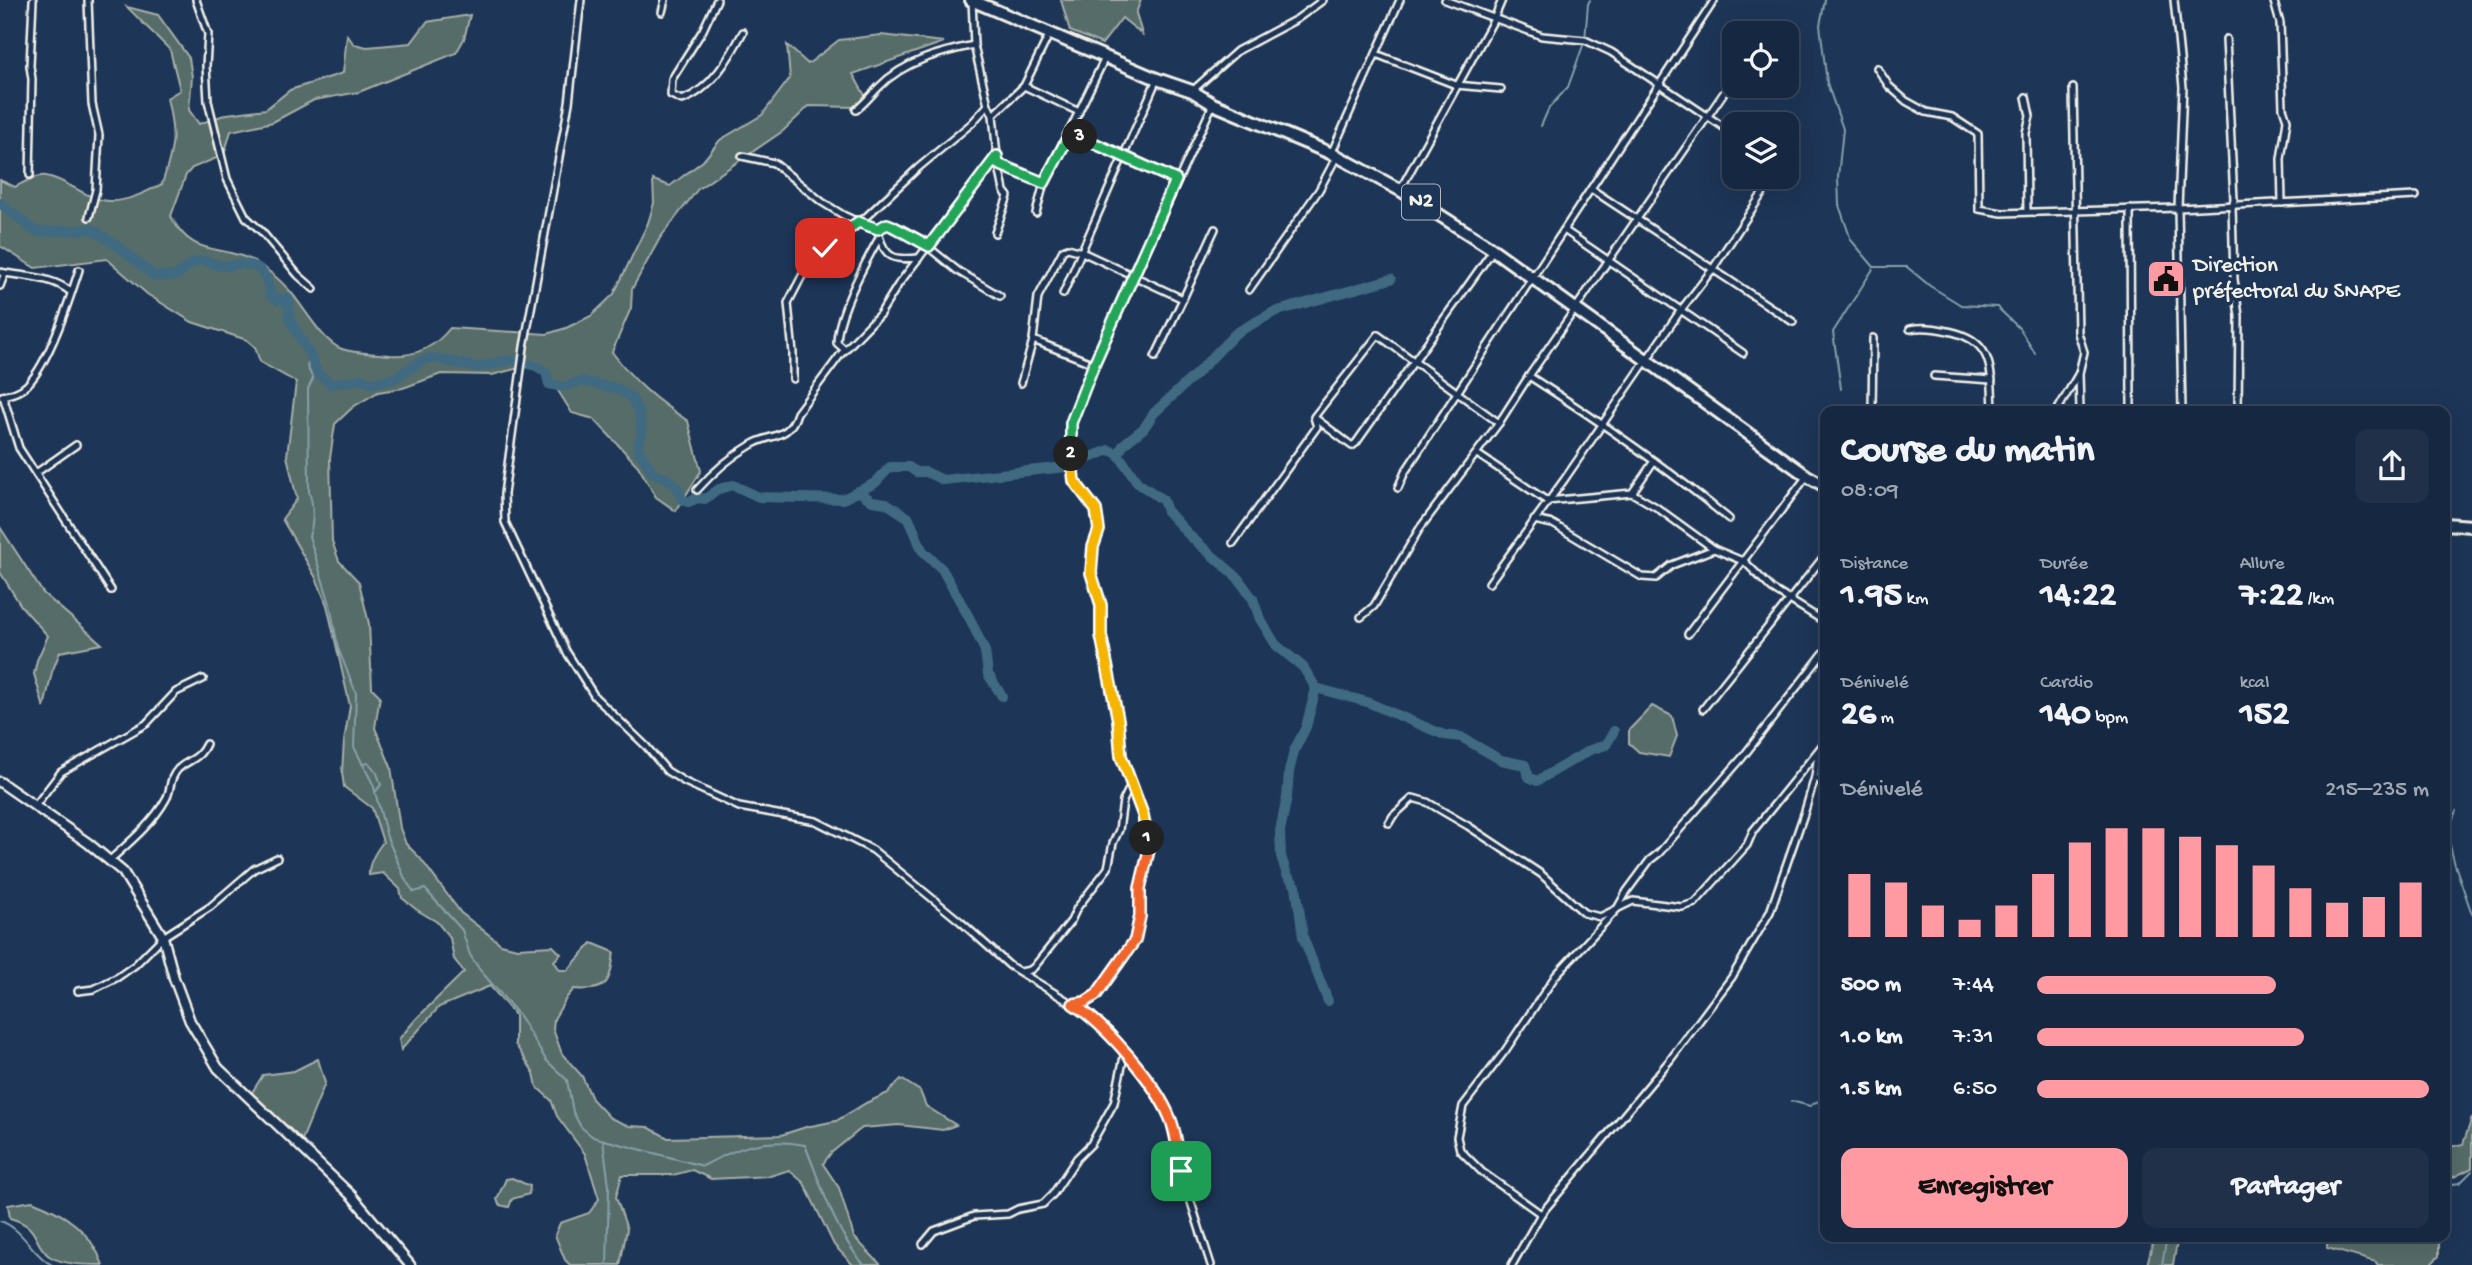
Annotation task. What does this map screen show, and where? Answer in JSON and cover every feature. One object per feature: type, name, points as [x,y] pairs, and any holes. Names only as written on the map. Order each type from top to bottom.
[{"type":"highway","name":"N2","points":[[971,0],[1157,79],[1192,91],[1213,104],[1334,155],[1400,190],[1493,250],[1807,477],[1820,484]]},
{"type":"highway","points":[[2450,524],[2472,526]]},
{"type":"main road","points":[[0,782],[123,872],[163,937],[190,1021],[218,1068],[352,1196],[410,1265]]},
{"type":"street","points":[[30,175],[33,0]]},
{"type":"street","points":[[88,0],[92,104],[99,135],[96,191],[89,217]]},
{"type":"street","points":[[197,0],[208,34],[208,101],[227,179],[246,217],[314,289]]},
{"type":"street","points":[[581,0],[569,103],[522,363],[504,494],[505,522],[566,652],[595,697],[646,746],[667,771],[740,807],[816,821],[873,850],[1010,966],[1089,1014],[1112,1035],[1151,1086],[1170,1118],[1181,1171],[1211,1265]]},
{"type":"street","points":[[662,12],[665,0]]},
{"type":"street","points":[[717,0],[703,30],[672,79],[671,94],[682,100],[693,95],[726,63],[743,32]]},
{"type":"street","points":[[971,0],[974,45],[988,106],[993,115],[998,164],[1004,191],[1008,196],[995,233]]},
{"type":"street","points":[[1192,91],[1237,51],[1297,19],[1323,0]]},
{"type":"street","points":[[1250,290],[1319,190],[1400,0]]},
{"type":"street","points":[[1445,0],[1542,36],[1585,40],[1611,52],[1722,126]]},
{"type":"street","points":[[1400,190],[1502,0]]},
{"type":"street","points":[[2174,0],[2183,87],[2178,208],[2182,406]]},
{"type":"street","points":[[1398,488],[1405,472],[1714,1]]},
{"type":"street","points":[[2274,2],[2280,23],[2283,108],[2287,120],[2281,159],[2282,203]]},
{"type":"street","points":[[993,115],[1024,86],[1050,33]]},
{"type":"street","points":[[2226,39],[2234,200],[2234,279],[2239,316],[2238,406]]},
{"type":"street","points":[[856,110],[902,69],[944,51],[974,45]]},
{"type":"street","points":[[1376,54],[1456,85],[1501,89]]},
{"type":"street","points":[[1036,213],[1044,183],[1106,56]]},
{"type":"street","points":[[1877,68],[1889,86],[1906,101],[1926,112],[1952,117],[1978,134],[1979,209],[2002,213],[2178,208],[2416,196]]},
{"type":"street","points":[[1063,294],[1157,79]]},
{"type":"street","points":[[1024,86],[1079,113]]},
{"type":"street","points":[[2073,88],[2078,333],[2084,352],[2079,373],[2080,406]]},
{"type":"street","points":[[1361,617],[1374,606],[1420,528],[1499,423],[1722,96]]},
{"type":"street","points":[[2026,97],[2030,116],[2026,133],[2027,211]]},
{"type":"street","points":[[1073,1004],[1085,1002],[1096,995],[1135,940],[1140,916],[1140,888],[1149,850],[1143,815],[1121,756],[1118,720],[1101,635],[1101,605],[1091,573],[1093,547],[1099,530],[1096,510],[1074,481],[1071,423],[1094,364],[1213,104]]},
{"type":"street","points":[[793,379],[788,303],[794,288],[825,248],[972,123],[988,106]]},
{"type":"street","points":[[1070,133],[1176,180]]},
{"type":"street","points":[[742,156],[774,163],[822,202],[858,222],[878,229],[887,224],[929,246],[958,271],[1000,296]]},
{"type":"street","points":[[696,490],[716,470],[754,443],[778,436],[794,424],[797,412],[845,350],[880,314],[919,257],[997,156]]},
{"type":"street","points":[[998,164],[1044,183]]},
{"type":"street","points":[[1591,189],[1793,322]]},
{"type":"street","points":[[1489,583],[1712,270],[1766,189]]},
{"type":"street","points":[[2130,209],[2131,406]]},
{"type":"street","points":[[878,229],[879,239],[890,256],[906,259],[919,257]]},
{"type":"street","points":[[1155,357],[1215,229]]},
{"type":"street","points":[[1564,230],[1743,353]]},
{"type":"street","points":[[845,350],[837,343],[838,332],[858,279],[879,239]]},
{"type":"street","points":[[1021,383],[1033,341],[1038,297],[1063,250],[1068,248],[1082,252],[1183,299]]},
{"type":"street","points":[[1314,417],[1352,446],[1416,362],[1493,250]]},
{"type":"street","points":[[79,270],[46,354],[32,379],[16,393],[1,396],[19,448],[111,590]]},
{"type":"street","points":[[0,286],[2,273],[47,280],[64,286],[71,292]]},
{"type":"street","points":[[1910,329],[1920,327],[1968,334],[1987,357],[1992,380],[1993,406]]},
{"type":"street","points":[[1314,417],[1378,335],[1499,423]]},
{"type":"street","points":[[1872,406],[1873,338]]},
{"type":"street","points":[[1033,341],[1094,364]]},
{"type":"street","points":[[2060,406],[2079,373]]},
{"type":"street","points":[[1529,376],[1686,483],[1729,519]]},
{"type":"street","points":[[1934,376],[1992,380]]},
{"type":"street","points":[[1234,542],[1317,427],[1314,417]]},
{"type":"street","points":[[36,473],[76,445]]},
{"type":"street","points":[[1477,454],[1547,501],[1632,493],[1714,549],[1745,562],[1772,589],[1820,619]]},
{"type":"street","points":[[1632,493],[1654,461]]},
{"type":"street","points":[[1688,635],[1807,477]]},
{"type":"street","points":[[1534,520],[1553,524],[1642,577],[1656,578],[1672,565],[1714,549]]},
{"type":"street","points":[[1703,709],[1820,561]]},
{"type":"street","points":[[1541,1214],[1482,1172],[1460,1150],[1457,1137],[1463,1106],[1505,1051],[1556,975],[1617,909],[1650,860],[1660,853],[1742,758],[1820,657]]},
{"type":"street","points":[[35,806],[61,772],[146,724],[176,692],[203,678]]},
{"type":"street","points":[[110,860],[141,831],[161,807],[168,796],[169,783],[179,769],[200,756],[206,744]]},
{"type":"street","points":[[1389,823],[1413,798],[1427,802],[1541,874],[1584,913],[1600,917],[1633,901],[1682,907],[1695,903],[1747,845],[1753,831],[1820,749]]},
{"type":"street","points":[[1513,1265],[1541,1214],[1670,1060],[1732,977],[1770,912],[1794,848],[1815,777],[1818,752]]},
{"type":"street","points":[[1815,777],[1820,781]]},
{"type":"street","points":[[1021,972],[1034,967],[1108,868],[1113,843],[1119,830],[1123,801],[1131,785]]},
{"type":"street","points":[[78,991],[94,989],[118,977],[135,965],[163,937],[210,907],[254,869],[277,858]]},
{"type":"street","points":[[923,1244],[934,1231],[974,1216],[1008,1214],[1043,1204],[1077,1158],[1091,1144],[1114,1103],[1125,1052]]},
{"type":"green space","points":[[1061,0],[1141,0],[1136,13],[1142,34],[1122,18],[1102,44],[1070,31]]},
{"type":"green space","points":[[127,7],[158,15],[189,58],[192,77],[189,110],[199,124],[227,114],[266,109],[290,90],[343,73],[347,35],[354,44],[367,47],[411,43],[427,22],[470,15],[464,39],[456,53],[359,92],[314,100],[273,122],[231,131],[224,155],[192,168],[186,175],[171,216],[188,239],[208,248],[243,256],[269,271],[282,282],[320,331],[335,345],[353,352],[390,355],[408,354],[424,349],[438,341],[450,328],[547,334],[591,316],[614,294],[648,223],[654,203],[653,180],[670,186],[703,161],[720,140],[762,115],[790,78],[787,45],[808,64],[839,40],[881,35],[944,42],[853,74],[868,101],[856,107],[809,106],[783,131],[698,189],[660,238],[632,289],[631,308],[612,352],[647,390],[688,421],[701,471],[676,511],[656,497],[638,466],[594,419],[572,413],[538,363],[492,375],[441,374],[403,388],[378,392],[353,407],[335,424],[330,458],[332,541],[339,561],[359,582],[369,624],[372,688],[380,696],[375,728],[391,767],[400,828],[406,844],[420,858],[461,913],[501,944],[517,948],[553,946],[561,954],[554,961],[560,970],[568,970],[592,943],[614,952],[609,978],[601,987],[574,989],[554,1019],[553,1029],[562,1054],[582,1076],[592,1099],[610,1118],[629,1126],[648,1127],[668,1138],[781,1135],[836,1121],[888,1093],[901,1079],[920,1091],[926,1106],[956,1125],[943,1130],[899,1125],[862,1128],[831,1153],[823,1164],[839,1188],[854,1237],[881,1265],[853,1265],[834,1245],[804,1183],[789,1170],[770,1176],[711,1179],[692,1170],[673,1175],[622,1175],[616,1197],[627,1229],[620,1265],[570,1265],[565,1260],[555,1235],[560,1223],[589,1213],[599,1199],[585,1154],[557,1116],[551,1100],[537,1087],[534,1073],[515,1044],[515,1015],[490,986],[439,1007],[401,1050],[399,1039],[464,972],[454,959],[450,938],[437,922],[402,898],[400,889],[383,873],[369,875],[371,862],[383,842],[372,808],[344,787],[344,741],[350,706],[327,605],[316,578],[282,519],[297,499],[287,456],[296,382],[260,362],[255,347],[247,340],[192,322],[147,294],[107,259],[35,268],[0,246],[0,180],[15,187],[34,178],[46,176],[92,197],[109,201],[129,198],[162,184],[172,142],[172,123],[167,98],[180,90],[170,50]]},
{"type":"green space","points":[[0,527],[43,593],[102,644],[60,652],[52,672],[44,708],[34,674],[48,636],[21,606],[0,572]]},
{"type":"green space","points":[[1652,706],[1672,716],[1677,736],[1669,757],[1639,752],[1629,743],[1629,730]]},
{"type":"green space","points":[[318,1059],[325,1083],[302,1140],[251,1094],[263,1075],[294,1071]]},
{"type":"green space","points":[[2472,1118],[2472,1168],[2450,1179],[2450,1147],[2463,1144]]},
{"type":"green space","points":[[512,1178],[530,1186],[529,1194],[512,1199],[509,1207],[499,1205],[497,1199],[506,1179]]},
{"type":"green space","points":[[32,1201],[66,1218],[84,1233],[103,1265],[68,1263],[49,1256],[27,1226],[10,1218],[8,1205]]},
{"type":"green space","points":[[2153,1242],[2177,1242],[2173,1265],[2147,1265]]},
{"type":"green space","points":[[2327,1242],[2439,1242],[2439,1256],[2430,1265],[2378,1265],[2376,1262],[2327,1248]]},
{"type":"waterway","points":[[1541,126],[1549,108],[1568,87],[1585,40],[1590,0]]},
{"type":"waterway","points":[[1825,0],[1820,25],[1827,83],[1843,129],[1838,177],[1839,205],[1851,240],[1874,267],[1907,267],[1930,286],[1961,305],[1997,307],[2019,328],[2035,353]]},
{"type":"waterway","points":[[0,203],[36,232],[92,229],[154,276],[176,276],[199,261],[222,266],[242,264],[256,267],[265,277],[270,295],[277,300],[288,298],[290,320],[317,373],[331,384],[363,379],[371,383],[393,379],[421,361],[431,358],[477,367],[511,360],[536,366],[546,372],[549,384],[563,387],[582,381],[618,389],[631,397],[639,413],[642,433],[637,448],[653,473],[670,480],[676,485],[683,500],[688,502],[698,498],[705,499],[719,489],[733,485],[759,497],[843,499],[875,483],[890,467],[909,467],[916,472],[926,472],[943,480],[1066,467],[1109,450],[1118,454],[1138,483],[1163,500],[1167,511],[1191,537],[1237,577],[1253,599],[1260,619],[1276,645],[1303,667],[1316,688],[1367,702],[1444,735],[1461,737],[1501,760],[1525,765],[1529,777],[1537,781],[1590,750],[1606,745],[1614,731]]},
{"type":"waterway","points":[[1841,389],[1833,332],[1873,269]]},
{"type":"waterway","points":[[1118,454],[1124,444],[1144,428],[1154,413],[1236,333],[1274,312],[1391,279]]},
{"type":"waterway","points":[[312,358],[307,366],[313,379],[308,389],[309,492],[313,514],[309,536],[330,604],[338,648],[356,693],[354,747],[373,784],[387,837],[406,881],[414,892],[425,889],[462,930],[470,955],[480,970],[518,1014],[546,1060],[567,1080],[573,1112],[581,1127],[593,1137],[703,1166],[752,1145],[777,1142],[805,1145],[837,1223],[864,1265]]},
{"type":"waterway","points":[[858,491],[872,501],[886,503],[909,518],[922,550],[942,569],[970,619],[985,651],[988,674],[1002,696]]},
{"type":"waterway","points":[[1316,688],[1306,727],[1294,751],[1280,831],[1281,856],[1287,875],[1296,886],[1303,937],[1328,1001]]},
{"type":"waterway","points":[[362,764],[369,763],[377,773],[381,785],[376,791]]},
{"type":"waterway","points":[[2450,826],[2456,811]]},
{"type":"waterway","points":[[2450,846],[2472,914]]},
{"type":"waterway","points":[[1791,1101],[1810,1106],[1820,1100]]},
{"type":"waterway","points":[[603,1140],[609,1186],[607,1265]]},
{"type":"waterway","points":[[2450,1184],[2460,1183],[2472,1171]]},
{"type":"waterway","points":[[0,1221],[15,1229],[52,1265]]},
{"type":"waterway","points":[[2162,1265],[2166,1242]]},
{"type":"place","name":"Direction préfectoral du SNAPE","points":[[2166,279]]},
{"type":"route","points":[[825,248],[858,222],[878,229],[887,224],[929,246],[997,156],[998,164],[1044,183],[1070,133],[1176,180],[1094,364],[1071,423],[1070,442],[1074,481],[1096,510],[1099,530],[1093,547],[1091,573],[1101,605],[1101,635],[1118,720],[1121,756],[1143,815],[1149,850],[1140,888],[1140,916],[1135,940],[1096,995],[1085,1002],[1073,1004],[1089,1014],[1112,1035],[1151,1086],[1170,1118],[1181,1171]]}]
